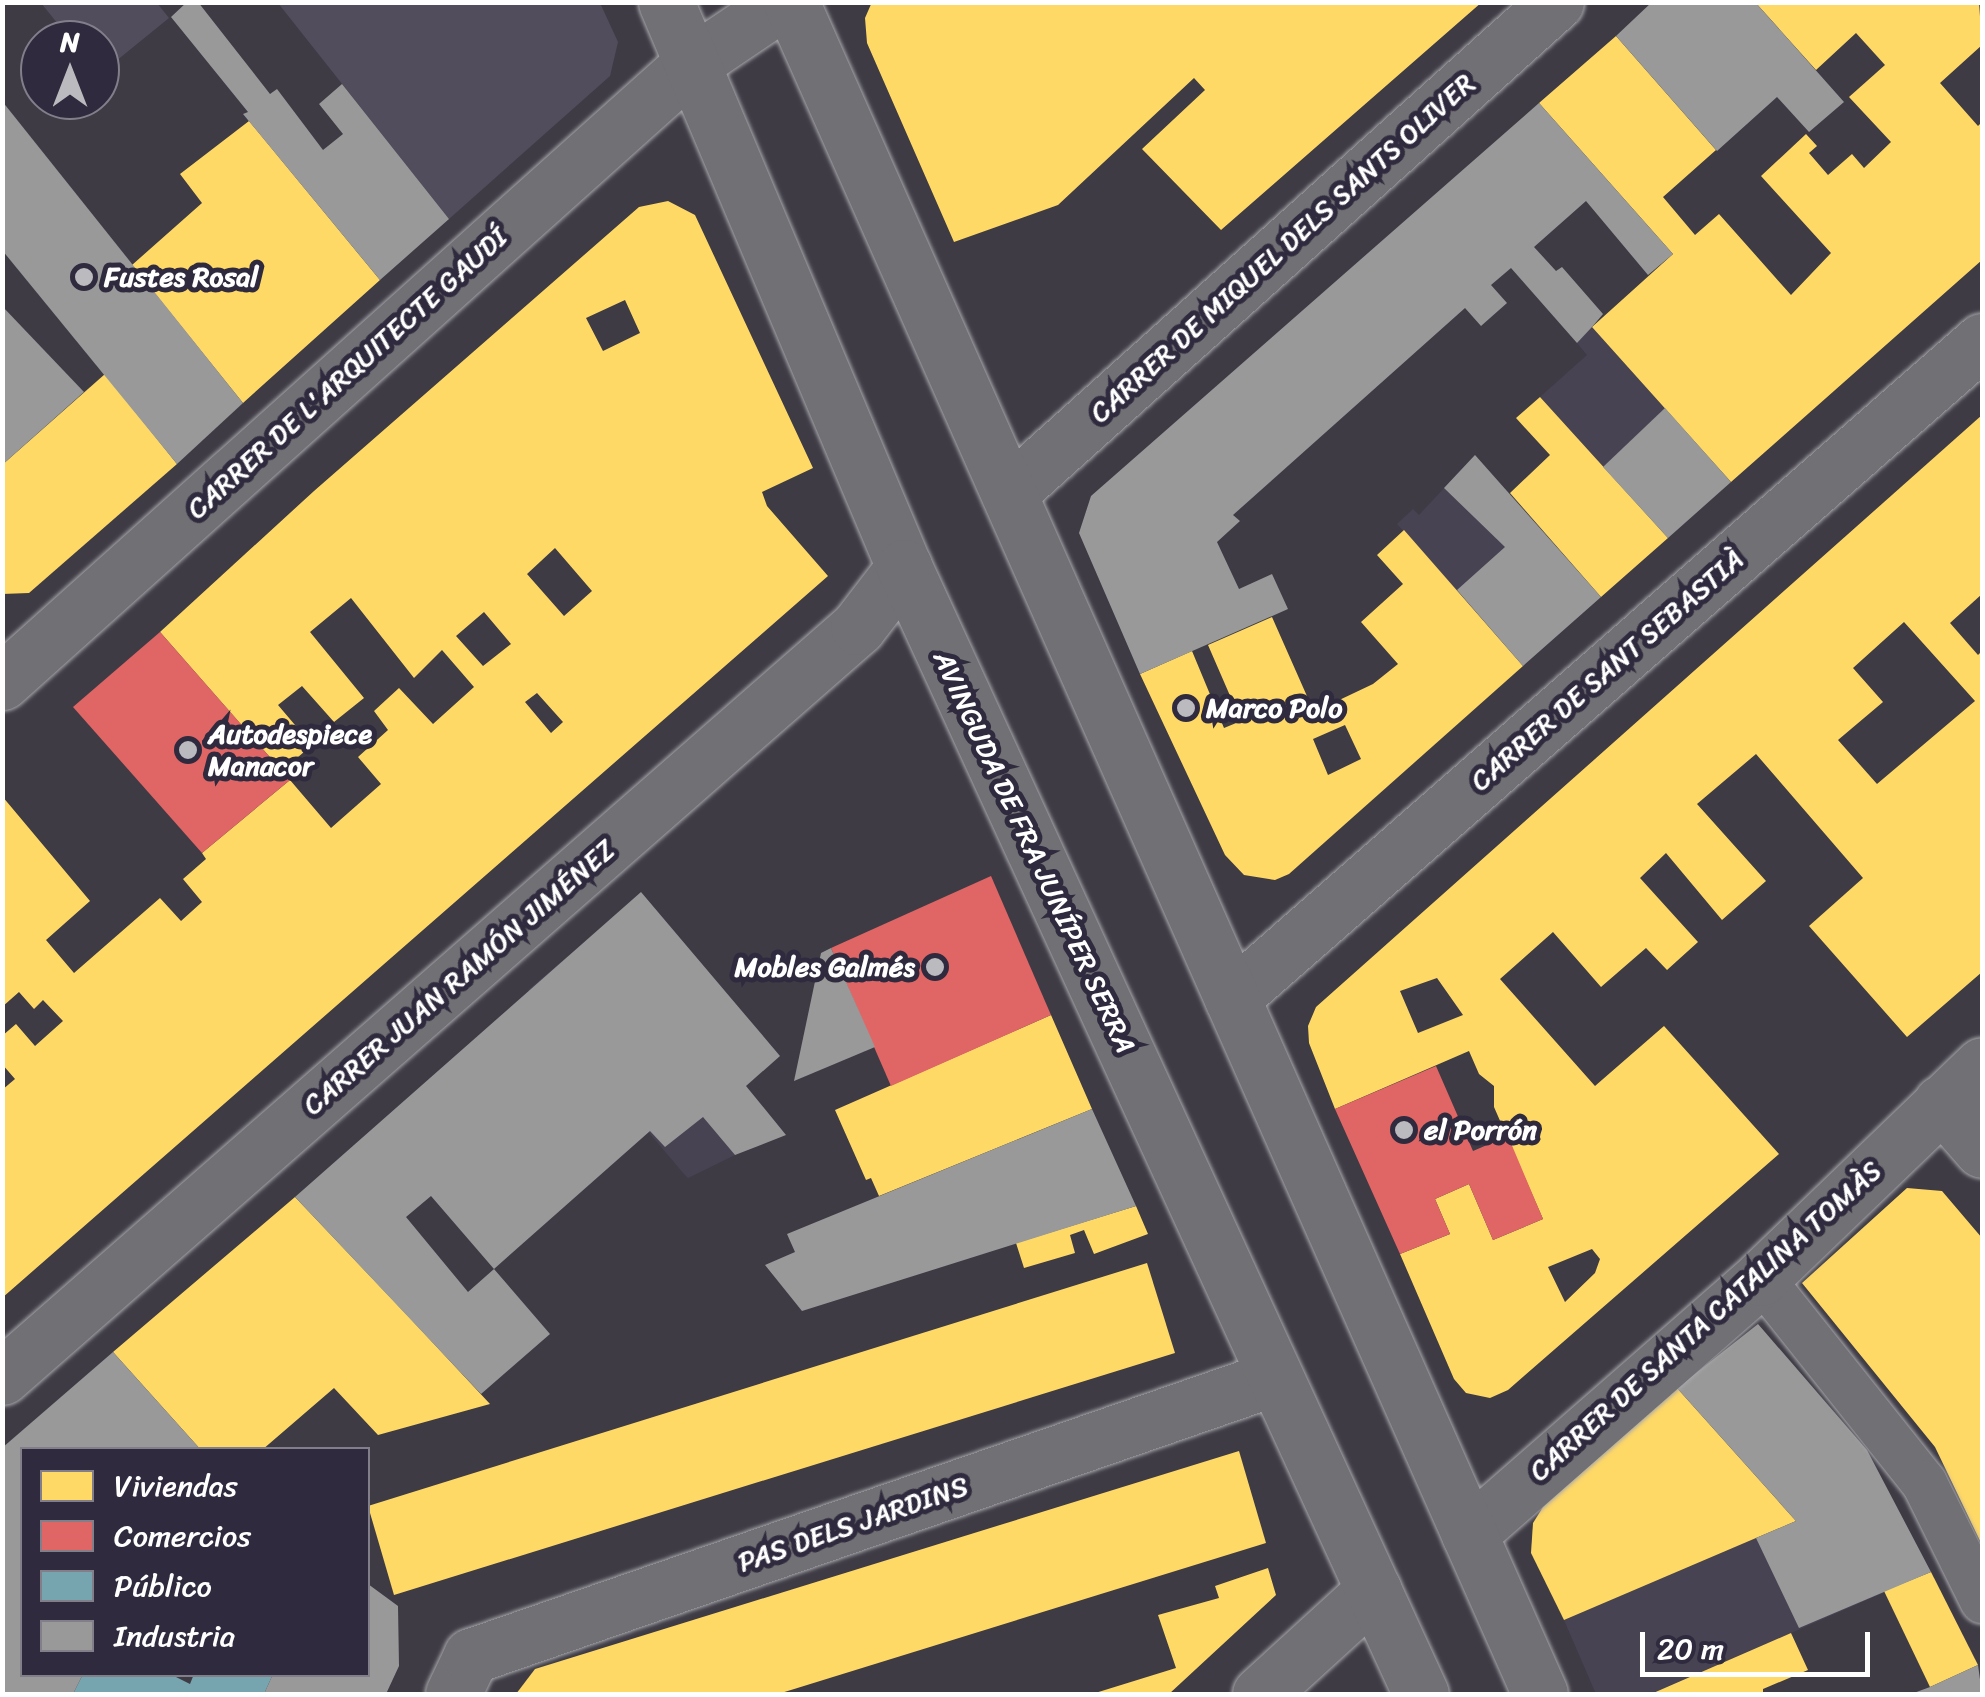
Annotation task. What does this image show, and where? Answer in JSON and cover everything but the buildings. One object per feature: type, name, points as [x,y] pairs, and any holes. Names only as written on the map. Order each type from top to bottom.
[{"type":"street","name":"AVINGUDA DE FRA JUNÍPER SERRA","points":[[666,2],[904,567],[1421,1694]]},
{"type":"street","name":"CARRER DE L'ARQUITECTE GAUDÍ","points":[[2,682],[690,64],[787,2]]},
{"type":"street","points":[[787,2],[1540,1694]]},
{"type":"street","name":"CARRER DE MIQUEL DELS SANTS OLIVER","points":[[1008,494],[1556,2]]},
{"type":"street","name":"CARRER DE SANT SEBASTIÀ","points":[[1232,998],[1982,341]]},
{"type":"street","name":"CARRER JUAN RAMÓN JIMÉNEZ","points":[[2,1376],[858,627],[904,567]]},
{"type":"street","name":"CARRER DE SANTA CATALINA TOMÀS","points":[[1469,1534],[1760,1278],[1982,1064]]},
{"type":"street","points":[[1941,1103],[1982,1150]]},
{"type":"street","name":"PAS DELS JARDINS","points":[[454,1694],[471,1656],[1274,1378]]},
{"type":"street","points":[[1260,1694],[1374,1590]]},
{"type":"lane","points":[[1760,1278],[1924,1483],[1982,1600]]},
{"type":"shaded area","points":[[41,3],[157,3],[169,18],[120,58],[120,20],[55,20]]},
{"type":"shaded area","points":[[278,3],[600,3],[618,42],[610,76],[449,219]]},
{"type":"shaded area","points":[[1592,327],[1731,482],[1668,538],[1540,397],[1587,355],[1577,343]]},
{"type":"shaded area","points":[[1475,455],[1601,597],[1523,666],[1397,524],[1413,509],[1419,515]]},
{"type":"shaded area","points":[[568,956],[735,1155],[688,1178],[528,990]]},
{"type":"shaded area","points":[[1894,1502],[1931,1572],[1651,1694],[1596,1694],[1564,1620],[1756,1538],[1804,1541]]},
{"type":"place","name":"Fustes Rosal","points":[[84,277]]},
{"type":"place","name":"Marco Polo","points":[[1186,708]]},
{"type":"place","name":"Autodespiece Manacor","points":[[188,750]]},
{"type":"place","name":"Mobles Galmés","points":[[935,967]]},
{"type":"place","name":"el Porrón","points":[[1404,1130]]}]
